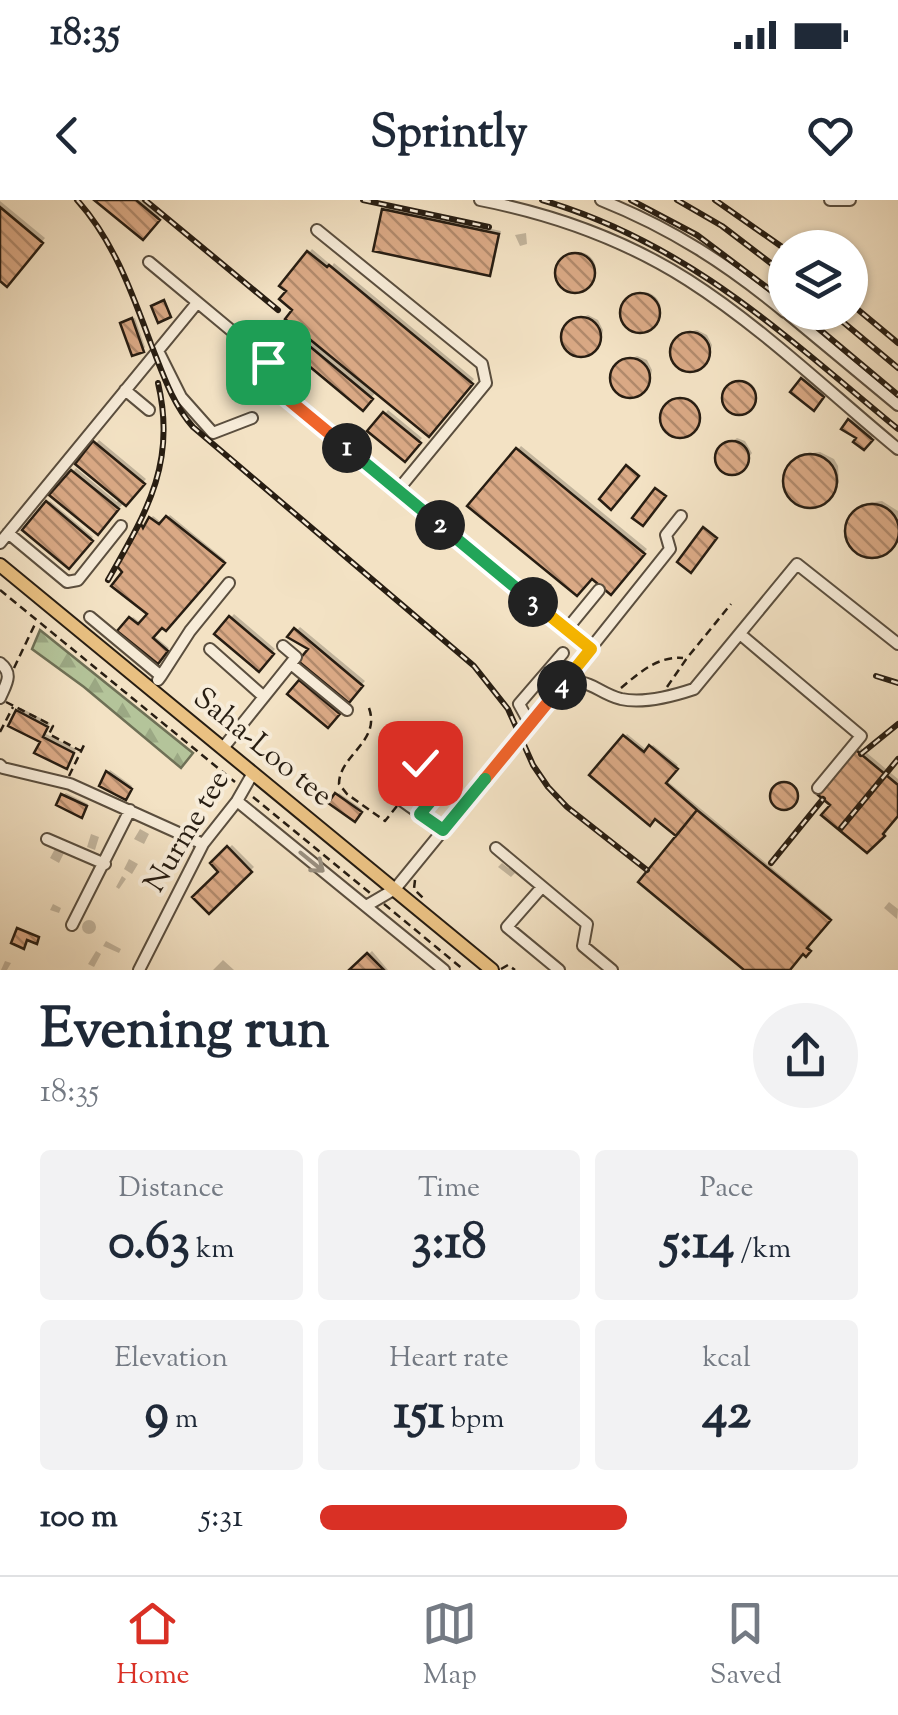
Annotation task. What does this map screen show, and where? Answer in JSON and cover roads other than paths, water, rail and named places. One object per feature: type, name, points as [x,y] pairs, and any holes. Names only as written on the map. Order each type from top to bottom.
[{"type":"main road","name":"Saha-Loo tee","points":[[0,564],[492,970]]},
{"type":"street","points":[[480,200],[586,229],[688,280],[773,344],[898,449]]},
{"type":"street","points":[[601,200],[672,233],[733,269],[768,298]]},
{"type":"street","points":[[830,200],[850,200]]},
{"type":"street","points":[[317,230],[482,364],[486,383],[398,490]]},
{"type":"street","points":[[149,262],[268,362],[278,391],[591,649]]},
{"type":"street","points":[[0,543],[197,303]]},
{"type":"street","points":[[807,330],[898,405]]},
{"type":"street","points":[[158,350],[181,396],[213,433],[252,418]]},
{"type":"street","points":[[125,390],[150,410]]},
{"type":"street","points":[[366,906],[395,890],[560,688],[670,549],[666,535],[681,516]]},
{"type":"street","points":[[8,533],[67,582],[78,580],[121,526]]},
{"type":"street","points":[[560,688],[574,681],[587,683],[632,700],[694,689],[797,564],[898,644]]},
{"type":"street","points":[[151,689],[228,582]]},
{"type":"street","points":[[567,630],[599,590]]},
{"type":"street","points":[[90,616],[161,676]]},
{"type":"street","points":[[740,634],[861,736],[818,788]]},
{"type":"street","points":[[223,748],[296,656],[283,646]]},
{"type":"street","points":[[210,649],[264,697]]},
{"type":"street","points":[[530,724],[520,704],[562,653]]},
{"type":"street","points":[[291,664],[346,710]]},
{"type":"street","points":[[0,698],[9,678],[4,668]]},
{"type":"street","points":[[0,765],[55,780],[202,844]]},
{"type":"street","name":"Nurme tee","points":[[138,970],[202,844],[254,773]]},
{"type":"street","points":[[397,798],[443,830]]},
{"type":"street","points":[[237,801],[444,970]]},
{"type":"street","points":[[72,924],[130,810]]},
{"type":"street","points":[[47,838],[105,864]]},
{"type":"street","points":[[496,848],[587,924],[583,946],[612,970]]},
{"type":"street","points":[[542,887],[508,926],[559,970]]},
{"type":"railway","points":[[77,200],[112,250],[169,388],[193,427],[474,666],[508,709],[533,765],[548,787],[567,807],[647,870]]},
{"type":"railway","points":[[145,200],[278,310]]},
{"type":"railway","points":[[363,200],[489,227]]},
{"type":"railway","points":[[542,200],[595,218],[689,267],[774,327],[898,429]]},
{"type":"railway","points":[[631,200],[697,235],[768,288]]},
{"type":"railway","points":[[677,200],[722,226],[768,261]]},
{"type":"railway","points":[[715,200],[768,237]]},
{"type":"railway","points":[[868,318],[898,343]]},
{"type":"railway","points":[[820,330],[898,395]]},
{"type":"railway","points":[[853,330],[898,368]]},
{"type":"railway","points":[[108,580],[146,509],[161,463],[164,438],[158,383]]},
{"type":"railway","points":[[876,676],[898,683]]},
{"type":"railway","points":[[861,754],[898,724]]},
{"type":"railway","points":[[841,828],[898,759]]},
{"type":"railway","points":[[771,863],[823,799]]}]
